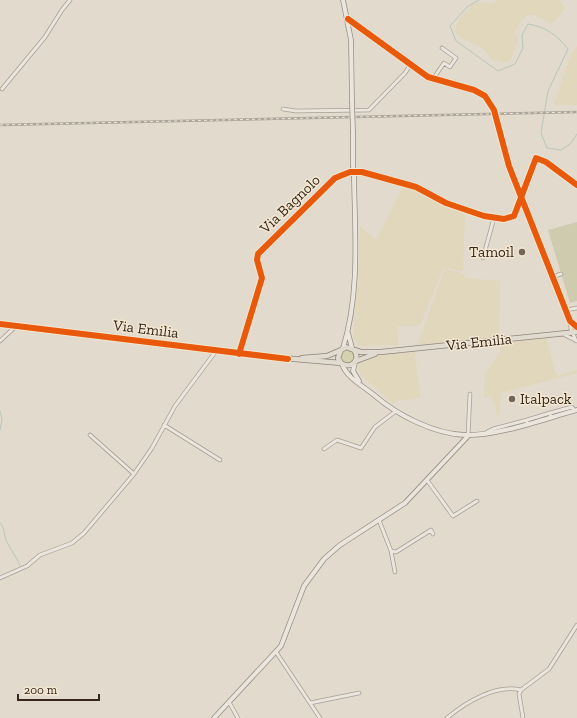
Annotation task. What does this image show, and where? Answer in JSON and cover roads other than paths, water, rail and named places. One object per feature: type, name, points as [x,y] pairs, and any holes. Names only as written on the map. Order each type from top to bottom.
[{"type":"main road","name":"Via Emilia","points":[[0,324],[239,354],[350,366],[355,361],[381,352]]},
{"type":"main road","name":"Via Emilia","points":[[288,359],[327,356],[342,349],[353,349],[361,352],[381,352],[576,332]]},
{"type":"main road","points":[[341,364],[338,355],[342,349]]},
{"type":"main road","points":[[353,349],[357,355],[355,361]]},
{"type":"street","points":[[2,89],[45,37],[70,0]]},
{"type":"street","points":[[342,349],[348,333],[356,264],[351,40],[343,0]]},
{"type":"street","points":[[348,19],[433,79],[480,93],[485,96],[494,110]]},
{"type":"street","points":[[433,79],[444,63],[450,67],[456,58],[442,48]]},
{"type":"street","points":[[284,109],[296,111],[369,110],[406,73],[411,64]]},
{"type":"street","points":[[495,116],[509,166],[552,277],[568,309],[570,323],[576,332],[577,341],[561,334]]},
{"type":"street","points":[[522,200],[536,158],[546,162],[577,185]]},
{"type":"street","name":"Via Bagnolo","points":[[239,354],[262,278],[256,260],[258,254],[335,178],[350,172],[362,172],[416,187],[446,203],[494,218],[513,217],[518,204],[522,200]]},
{"type":"street","points":[[483,258],[494,218]]},
{"type":"street","points":[[552,277],[561,274]]},
{"type":"street","points":[[568,309],[577,308]]},
{"type":"street","points":[[570,323],[576,332]]},
{"type":"street","points":[[561,334],[568,329],[570,323]]},
{"type":"street","points":[[0,341],[16,326]]},
{"type":"street","points":[[348,333],[353,349]]},
{"type":"street","points":[[0,578],[27,566],[40,554],[75,541],[84,533],[134,474],[152,448],[175,406],[216,351]]},
{"type":"street","points":[[355,361],[353,371],[361,384]]},
{"type":"street","points":[[341,364],[348,375],[396,411],[438,430],[451,434],[485,434],[551,415],[575,410]]},
{"type":"street","points":[[214,718],[276,652],[285,639],[304,586],[314,572],[340,545],[405,503],[468,435],[470,394]]},
{"type":"street","points":[[324,449],[336,440],[361,448],[375,427],[396,411]]},
{"type":"street","points":[[164,425],[220,460]]},
{"type":"street","points":[[90,435],[134,474]]},
{"type":"street","points":[[427,480],[453,516],[477,501]]},
{"type":"street","points":[[379,520],[391,552],[395,572]]},
{"type":"street","points":[[391,552],[396,552],[431,530],[434,534]]},
{"type":"street","points":[[523,718],[519,694],[521,690],[549,669],[577,625]]},
{"type":"street","points":[[276,652],[320,718]]},
{"type":"street","points":[[448,718],[461,706],[500,689],[512,688],[521,690]]},
{"type":"street","points":[[310,704],[360,693]]},
{"type":"street","points":[[229,702],[238,718]]},
{"type":"waterway","points":[[479,0],[468,6],[450,26],[456,41],[498,71],[515,64],[523,48],[522,35],[528,24],[551,32],[568,49],[548,91],[541,133],[547,148],[561,150],[570,144],[577,134]]},
{"type":"waterway","points":[[0,411],[2,419],[0,430]]},
{"type":"waterway","points":[[0,523],[4,529],[5,538],[20,566]]},
{"type":"railway","points":[[0,125],[577,112]]},
{"type":"place","name":"Tamoil","points":[[522,252]]},
{"type":"place","name":"Italpack","points":[[512,399]]}]
